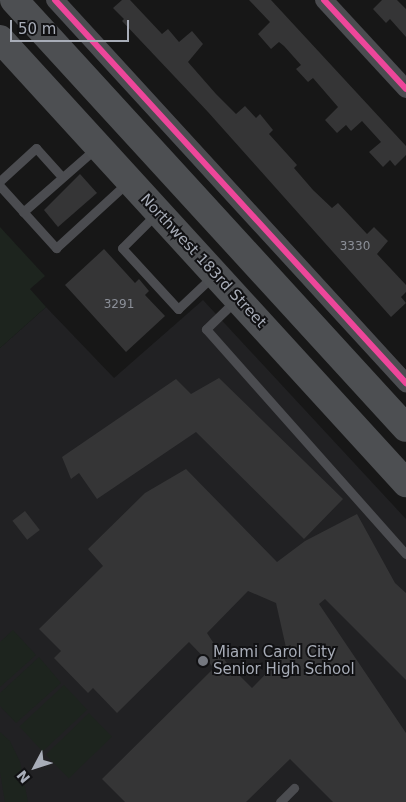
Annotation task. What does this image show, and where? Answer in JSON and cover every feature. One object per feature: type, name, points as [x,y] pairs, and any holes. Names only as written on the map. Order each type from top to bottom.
[{"type":"main road","points":[[14,0],[406,428]]},
{"type":"main road","name":"Northwest 183rd Street","points":[[0,39],[406,483]]},
{"type":"main road","points":[[348,420],[393,434],[406,434]]},
{"type":"street","points":[[55,0],[406,383]]},
{"type":"street","points":[[324,0],[406,89]]},
{"type":"lane","points":[[23,212],[98,146]]},
{"type":"lane","points":[[0,181],[36,148],[62,177]]},
{"type":"lane","points":[[0,186],[56,248],[130,181]]},
{"type":"lane","points":[[158,212],[122,248],[178,309],[215,274]]},
{"type":"lane","points":[[238,299],[206,329],[406,554]]},
{"type":"lane","points":[[280,802],[294,788]]},
{"type":"shaded area","points":[[0,227],[45,276],[30,289],[46,307],[0,348]]},
{"type":"shaded area","name":"Miami Carol City Senior High School","points":[[203,300],[406,519],[406,802],[0,802],[0,348],[46,307],[114,378]]},
{"type":"shaded area","points":[[13,630],[36,655],[0,687],[0,642]]},
{"type":"shaded area","points":[[39,657],[61,683],[16,723],[0,706],[0,693]]},
{"type":"shaded area","points":[[64,685],[87,710],[43,751],[19,727]]},
{"type":"shaded area","points":[[89,713],[112,737],[69,778],[46,755]]},
{"type":"shaded area","points":[[0,732],[10,741],[20,762],[28,802],[5,802],[0,772]]},
{"type":"building","points":[[122,0],[130,0],[162,34],[168,29],[179,42],[192,31],[203,44],[188,62],[216,94],[236,114],[245,106],[256,118],[260,114],[273,130],[269,134],[297,165],[294,168],[313,190],[332,208],[338,203],[367,234],[374,227],[388,241],[377,254],[406,285],[406,292],[401,297],[406,303],[391,317],[208,112],[122,21],[124,19],[113,8]]},
{"type":"building","points":[[249,0],[271,0],[406,146],[406,155],[395,166],[390,160],[383,167],[369,152],[381,142],[362,121],[351,131],[346,125],[337,133],[325,120],[338,107],[313,78],[308,82],[296,69],[301,65],[284,46],[279,42],[271,49],[258,34],[270,22]]},
{"type":"building","points":[[382,0],[397,0],[406,9],[406,37],[390,19],[386,23],[373,9]]},
{"type":"building","points":[[80,174],[97,193],[58,227],[44,210]]},
{"type":"building","points":[[104,249],[135,283],[139,279],[149,291],[145,295],[165,316],[126,352],[65,285]]},
{"type":"building","points":[[219,378],[343,499],[304,539],[196,432],[97,499],[79,473],[71,479],[62,457],[176,379],[191,394]]},
{"type":"building","points":[[186,469],[277,562],[305,541],[357,514],[395,583],[406,593],[406,680],[325,599],[319,604],[406,733],[406,802],[333,802],[290,759],[246,802],[125,802],[102,779],[214,668],[189,642],[117,713],[93,688],[88,693],[54,658],[61,651],[39,629],[103,566],[88,549],[145,493]],"holes":[[[248,591],[276,603],[287,652],[252,688],[226,662],[207,633]]]},
{"type":"building","points":[[25,511],[40,530],[27,540],[12,521]]},
{"type":"cycle path","points":[[55,0],[406,383]]},
{"type":"cycle path","points":[[324,0],[406,89]]},
{"type":"place","name":"Miami Carol City Senior High School","points":[[203,661]]}]
